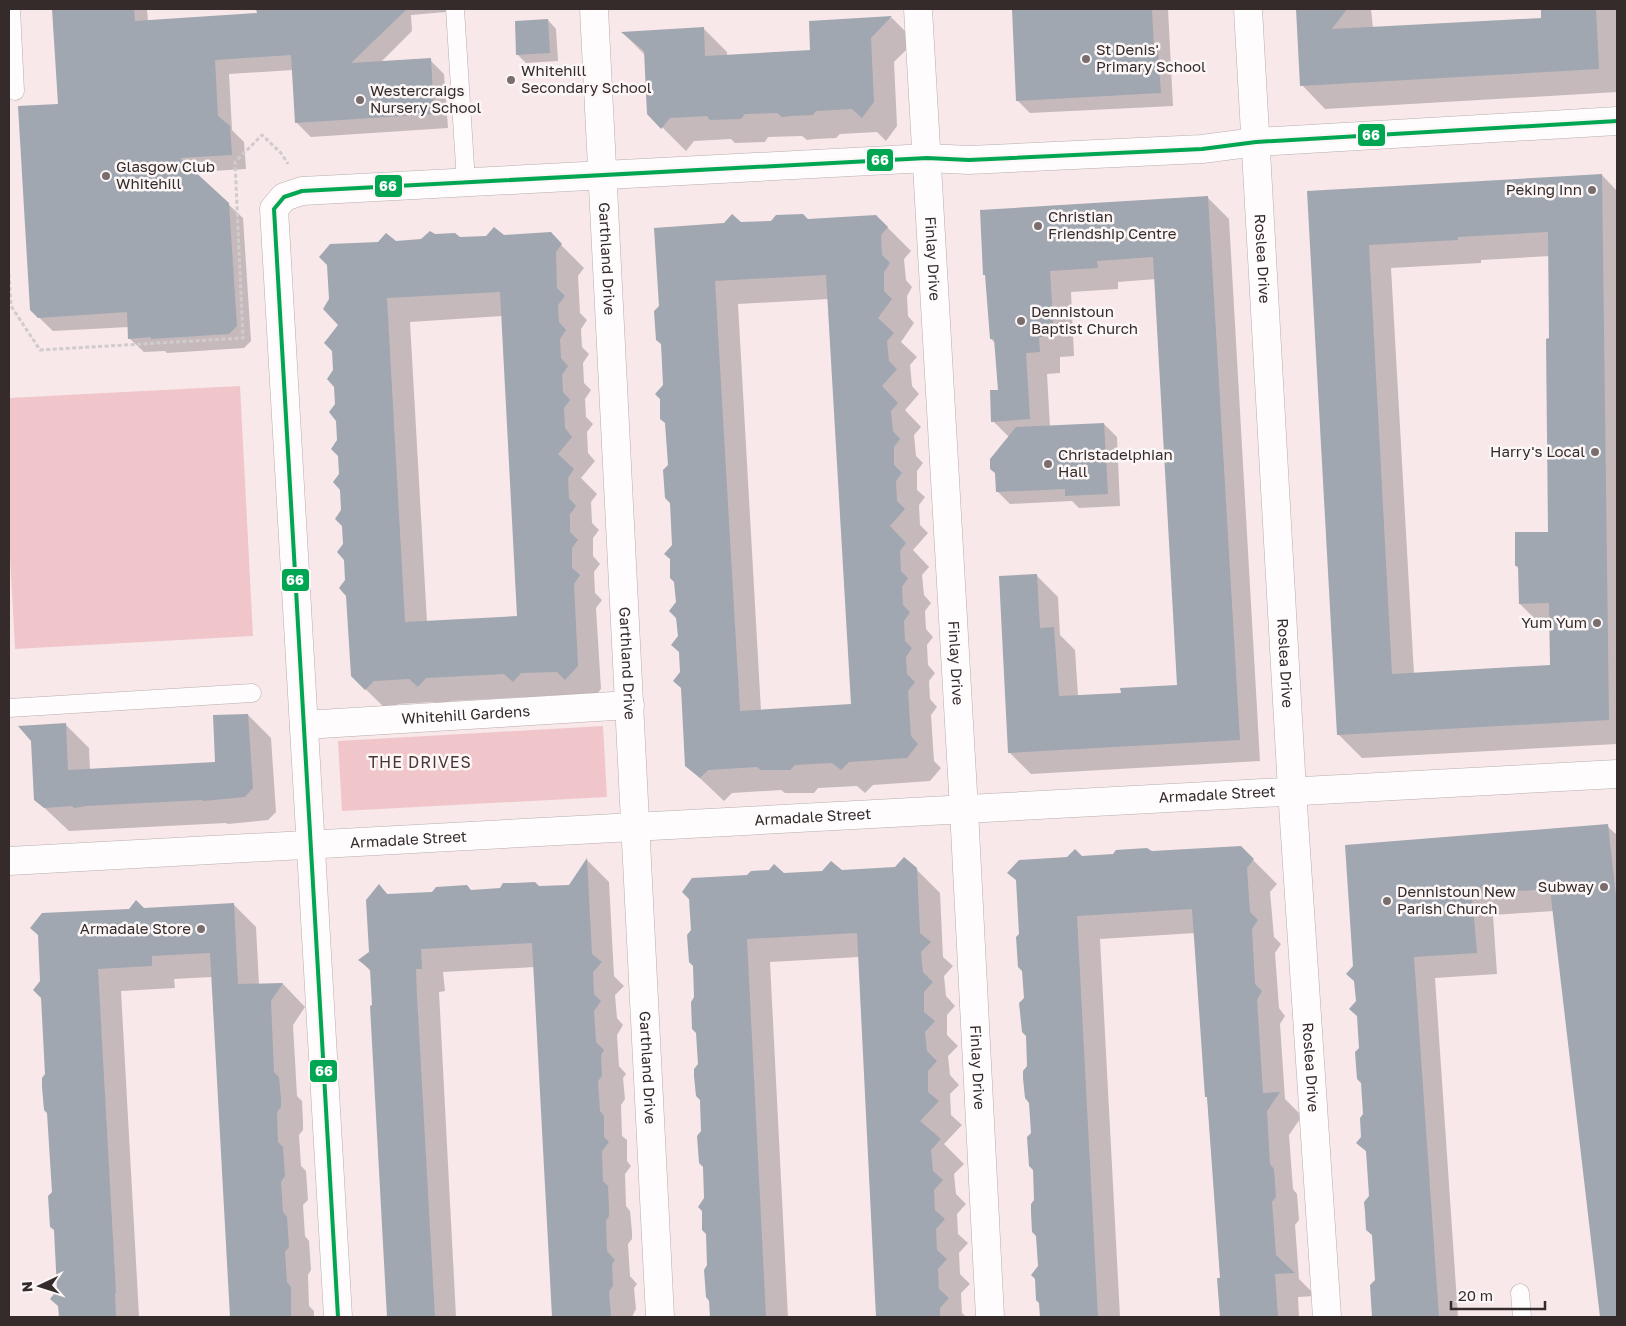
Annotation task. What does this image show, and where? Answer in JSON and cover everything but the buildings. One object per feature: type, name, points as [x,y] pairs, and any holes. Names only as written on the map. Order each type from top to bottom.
[{"type":"street","name":"Garthland Drive","points":[[594,9],[660,1317]]},
{"type":"street","name":"Finlay Drive","points":[[918,9],[964,810],[990,1317]]},
{"type":"street","name":"Roslea Drive","points":[[1248,9],[1292,790],[1327,1317]]},
{"type":"street","points":[[338,1317],[274,209],[293,194],[466,182],[927,158],[969,160],[1202,148],[1256,142],[1617,121]]},
{"type":"street","name":"Whitehill Gardens","points":[[304,725],[630,705]]},
{"type":"street","name":"Armadale Street","points":[[9,861],[964,810],[1292,790],[1617,774]]},
{"type":"lane","points":[[11,9],[15,91]]},
{"type":"lane","points":[[455,9],[466,182]]},
{"type":"lane","points":[[9,708],[252,693]]},
{"type":"lane","points":[[1520,1293],[1522,1317]]},
{"type":"path","points":[[9,274],[11,306],[40,350],[243,338],[234,162],[262,135],[281,153],[293,194]]},
{"type":"shaded area","points":[[240,386],[253,636],[15,649],[9,537],[9,398]]},
{"type":"shaded area","points":[[603,726],[607,797],[342,811],[338,741]]},
{"type":"transit line","name":"66","points":[[338,1317],[274,209],[284,197],[302,191],[927,158],[969,160],[1202,149],[1256,142],[1617,121]]},
{"type":"place","name":"St Denis' Primary School","points":[[1086,59]]},
{"type":"place","name":"Whitehill Secondary School","points":[[511,80]]},
{"type":"place","name":"Westercraigs Nursery School","points":[[360,100]]},
{"type":"place","name":"Glasgow Club Whitehill","points":[[106,176]]},
{"type":"place","name":"Peking Inn","points":[[1592,190]]},
{"type":"place","name":"Christian Friendship Centre","points":[[1038,226]]},
{"type":"place","name":"Dennistoun Baptist Church","points":[[1021,321]]},
{"type":"place","name":"Harry's Local","points":[[1595,452]]},
{"type":"place","name":"Christadelphian Hall","points":[[1048,464]]},
{"type":"place","name":"Yum Yum","points":[[1597,623]]},
{"type":"place","name":"Subway","points":[[1604,887]]},
{"type":"place","name":"Dennistoun New Parish Church","points":[[1387,901]]},
{"type":"place","name":"Armadale Store","points":[[201,929]]},
{"type":"district","name":"THE DRIVES","points":[[420,762]]}]
